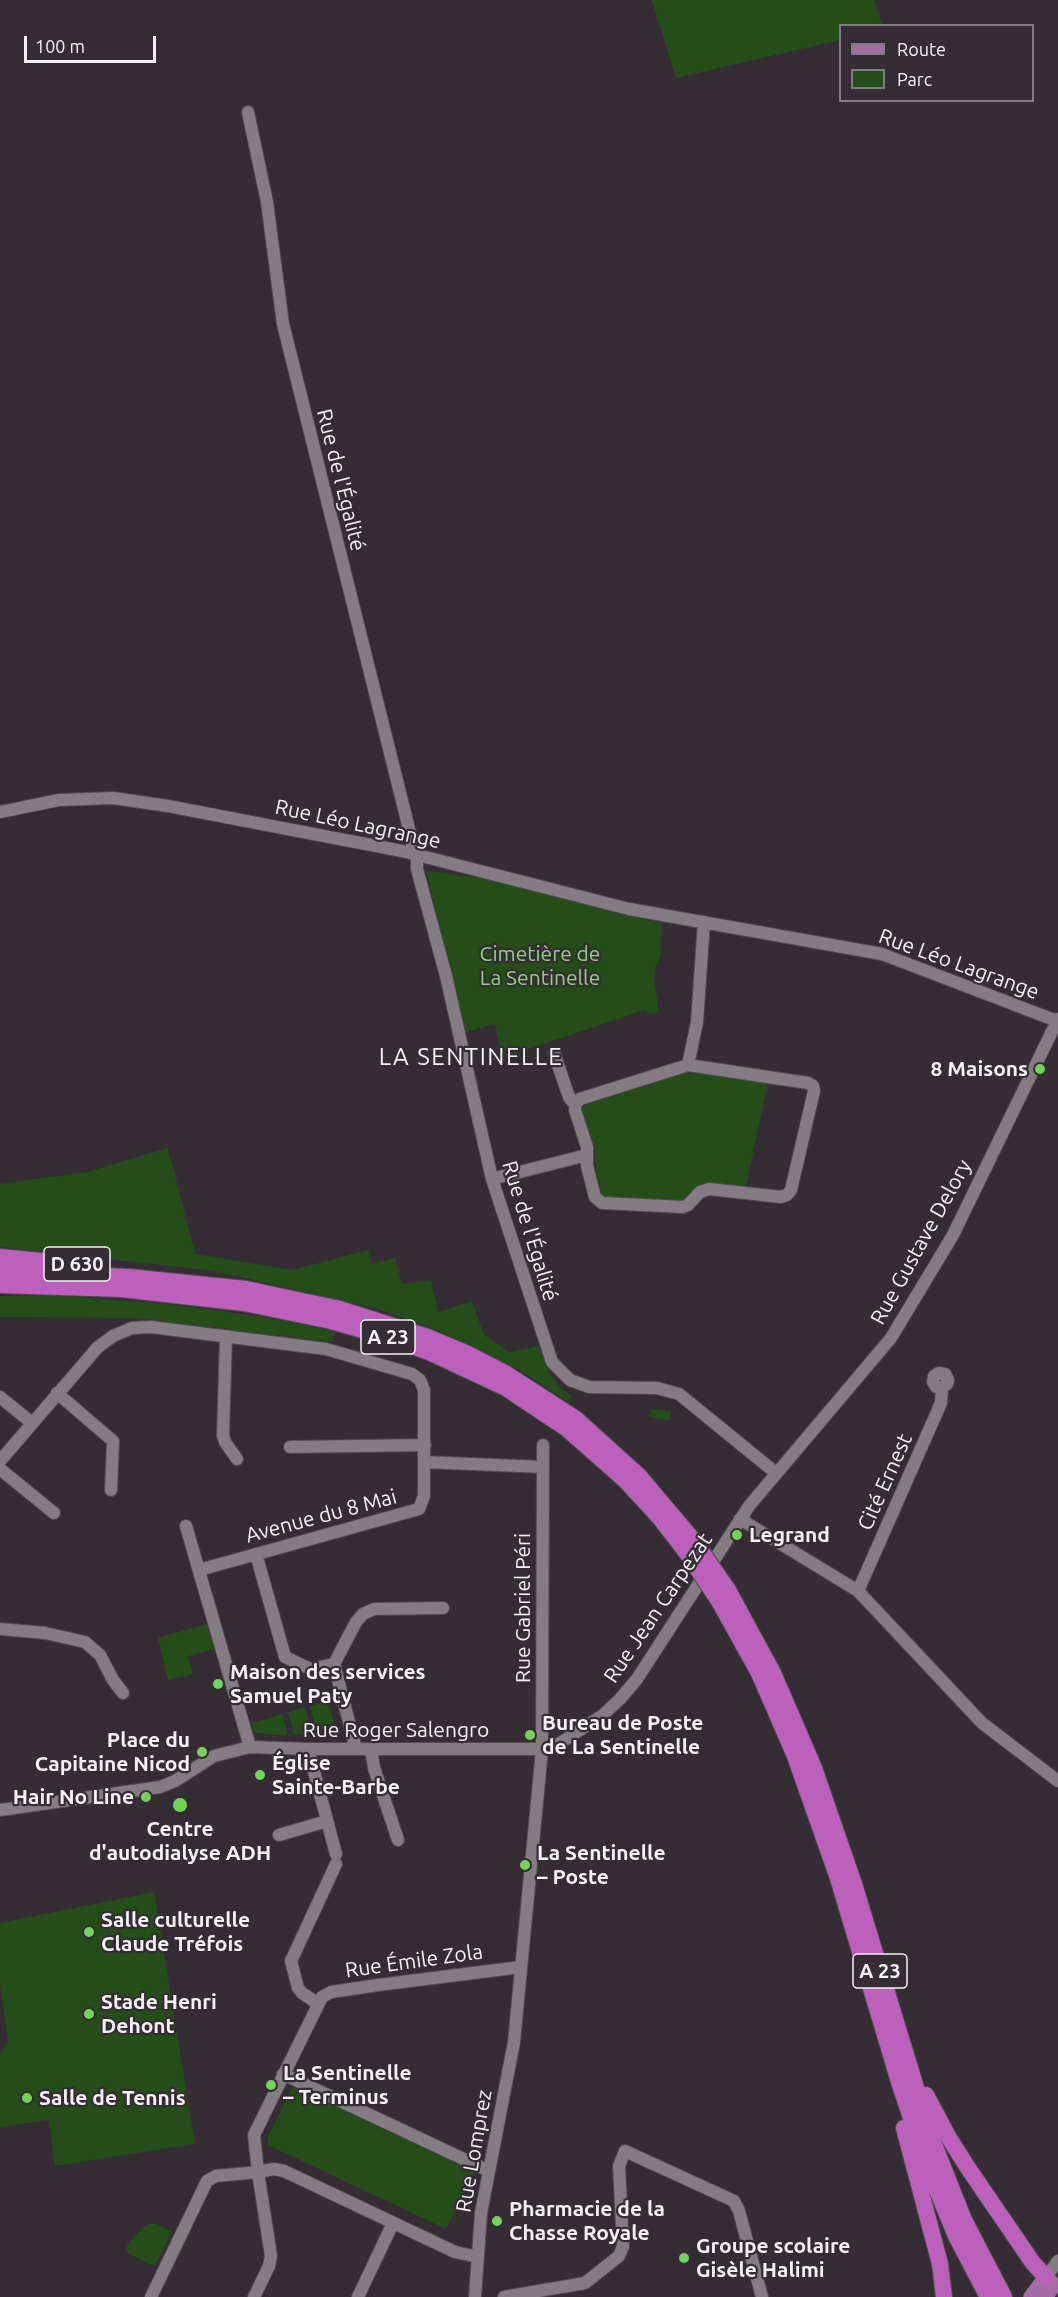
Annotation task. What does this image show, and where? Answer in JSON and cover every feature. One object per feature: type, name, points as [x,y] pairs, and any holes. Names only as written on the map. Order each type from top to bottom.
[{"type":"highway","name":"D 630","points":[[0,1257],[118,1269],[152,1278]]},
{"type":"highway","name":"A 23","points":[[0,1272],[152,1278],[246,1289],[328,1306],[401,1327],[468,1354],[538,1392],[589,1429],[639,1476],[691,1547],[773,1673],[814,1768],[850,1872],[925,2118],[970,2234],[1004,2297]]},
{"type":"highway","name":"A 23","points":[[0,1285],[121,1289],[244,1303],[339,1323],[429,1352],[506,1388],[566,1428],[625,1480],[691,1547]]},
{"type":"highway","name":"A 23","points":[[723,1596],[795,1756],[837,1875],[903,2094],[937,2190],[956,2235],[988,2297]]},
{"type":"highway","points":[[879,2013],[884,2055],[939,2264],[944,2297]]},
{"type":"highway","points":[[904,2050],[949,2138],[1028,2256],[1052,2285]]},
{"type":"main road","points":[[1031,2297],[1052,2285]]},
{"type":"street","name":"Rue de l'Égalité","points":[[248,112],[267,202],[283,324],[417,869],[446,976],[492,1179],[549,1354],[558,1370],[575,1382],[590,1388],[657,1388],[679,1394],[776,1473]]},
{"type":"street","name":"Rue Léo Lagrange","points":[[0,812],[59,800],[113,798],[168,806],[414,854],[629,909],[882,954],[1058,1020]]},
{"type":"street","points":[[688,1065],[696,1028],[704,922]]},
{"type":"street","name":"Rue Gustave Delory","points":[[740,1519],[895,1332],[953,1235],[1058,1020]]},
{"type":"street","points":[[554,1053],[569,1097],[575,1105],[587,1147],[587,1166],[596,1197],[605,1204],[682,1208],[700,1192],[710,1189],[781,1197],[787,1195],[791,1190],[814,1091],[813,1086],[808,1083],[688,1065],[580,1099],[575,1105]]},
{"type":"street","points":[[492,1179],[587,1155]]},
{"type":"street","name":"Avenue du 8 Mai","points":[[0,1461],[98,1347],[125,1330],[151,1327],[326,1349],[412,1374],[420,1380],[424,1389],[425,1445],[424,1496],[419,1509],[199,1570]]},
{"type":"street","points":[[226,1336],[223,1435],[237,1459]]},
{"type":"street","name":"Cité Ernest","points":[[858,1591],[941,1403],[942,1388]]},
{"type":"street","points":[[57,1393],[113,1441],[111,1490]]},
{"type":"street","points":[[0,1397],[32,1423]]},
{"type":"street","points":[[290,1447],[425,1445]]},
{"type":"street","name":"Rue Gabriel Péri","points":[[521,1967],[542,1750],[543,1446]]},
{"type":"street","points":[[424,1462],[543,1467]]},
{"type":"street","points":[[0,1469],[54,1513]]},
{"type":"street","points":[[740,1519],[858,1591],[991,1731],[1058,1781]]},
{"type":"street","name":"Rue Jean Carpezat","points":[[542,1750],[555,1746],[603,1715],[626,1694],[740,1519]]},
{"type":"street","points":[[186,1526],[250,1747]]},
{"type":"street","points":[[256,1554],[285,1657],[309,1669],[334,1664]]},
{"type":"street","points":[[356,1749],[334,1664],[356,1622],[370,1610],[443,1608]]},
{"type":"street","points":[[0,1629],[45,1633],[85,1642],[100,1655],[112,1680],[123,1693]]},
{"type":"street","name":"Rue Roger Salengro","points":[[0,1810],[160,1787],[179,1779],[214,1756],[250,1747],[542,1750]]},
{"type":"street","points":[[254,2297],[271,2256],[254,2135],[317,2003],[305,1996],[298,1988],[291,1961],[336,1859],[308,1749]]},
{"type":"street","points":[[371,1749],[374,1768],[398,1840]]},
{"type":"street","points":[[279,1835],[327,1821]]},
{"type":"street","name":"Rue Émile Zola","points":[[317,2003],[322,1997],[332,1992],[521,1967]]},
{"type":"street","name":"Rue Lomprez","points":[[475,2297],[481,2213],[513,2049],[521,1967]]},
{"type":"street","points":[[283,2074],[489,2171]]},
{"type":"street","points":[[504,2297],[585,2283],[619,2256],[623,2244],[619,2166],[625,2151],[731,2198],[736,2203],[762,2297]]},
{"type":"street","points":[[151,2297],[207,2181],[216,2176],[274,2169],[284,2171],[455,2252],[478,2257]]},
{"type":"street","points":[[358,2297],[393,2223]]},
{"type":"street","points":[[1052,2285],[1058,2260]]},
{"type":"green space","points":[[652,0],[874,0],[882,24],[839,24],[839,40],[676,78]]},
{"type":"green space","name":"Cimetière de La Sentinelle","points":[[426,871],[498,880],[624,915],[662,923],[661,955],[655,967],[654,981],[659,1012],[650,1014],[644,1010],[502,1058],[495,1024],[465,1032]]},
{"type":"green space","points":[[695,1073],[768,1082],[746,1186],[702,1183],[683,1202],[609,1198],[601,1193],[595,1163],[595,1148],[581,1107],[670,1075]]},
{"type":"green space","points":[[168,1148],[195,1254],[293,1270],[368,1250],[371,1264],[395,1258],[402,1284],[431,1280],[438,1312],[472,1301],[484,1335],[509,1352],[539,1346],[550,1374],[558,1385],[572,1397],[569,1402],[521,1371],[474,1347],[381,1310],[215,1271],[0,1247],[0,1184],[87,1172]]},
{"type":"green space","points":[[51,1295],[168,1304],[266,1317],[335,1331],[332,1342],[137,1318],[0,1317],[0,1296]]},
{"type":"green space","points":[[651,1409],[671,1411],[669,1420],[649,1417]]},
{"type":"green space","points":[[207,1624],[214,1649],[188,1656],[193,1674],[168,1680],[158,1638]]},
{"type":"green space","points":[[328,1701],[337,1732],[318,1734],[310,1706]]},
{"type":"green space","points":[[305,1707],[313,1734],[294,1734],[288,1712]]},
{"type":"green space","points":[[282,1714],[288,1733],[285,1736],[254,1732],[252,1723]]},
{"type":"green space","name":"Stade Henri Dehont","points":[[154,1892],[195,2144],[55,2166],[49,2120],[0,2127],[0,2054],[8,2042],[0,1985],[0,1923]]},
{"type":"green space","points":[[293,2086],[474,2172],[446,2229],[268,2145],[268,2137]]},
{"type":"green space","points":[[154,2223],[172,2231],[155,2266],[129,2254],[126,2249],[129,2242],[146,2225]]},
{"type":"place","name":"8 Maisons","points":[[1040,1069]]},
{"type":"place","name":"Legrand","points":[[737,1535]]},
{"type":"place","name":"Maison des services Samuel Paty","points":[[218,1684]]},
{"type":"place","name":"Bureau de Poste de La Sentinelle","points":[[530,1735]]},
{"type":"place","name":"Place du Capitaine Nicod","points":[[202,1752]]},
{"type":"place","name":"Église Sainte-Barbe","points":[[260,1775]]},
{"type":"place","name":"Hair No Line","points":[[146,1797]]},
{"type":"place","name":"Centre d'autodialyse ADH","points":[[180,1805]]},
{"type":"place","name":"La Sentinelle – Poste","points":[[525,1865]]},
{"type":"place","name":"Salle culturelle Claude Tréfois","points":[[89,1932]]},
{"type":"place","name":"Stade Henri Dehont","points":[[89,2014]]},
{"type":"place","name":"La Sentinelle – Terminus","points":[[271,2085]]},
{"type":"place","name":"Salle de Tennis","points":[[27,2098]]},
{"type":"place","name":"Pharmacie de la Chasse Royale","points":[[497,2221]]},
{"type":"place","name":"Groupe scolaire Gisèle Halimi","points":[[684,2258]]},
{"type":"district","name":"LA SENTINELLE","points":[[471,1057]]}]
